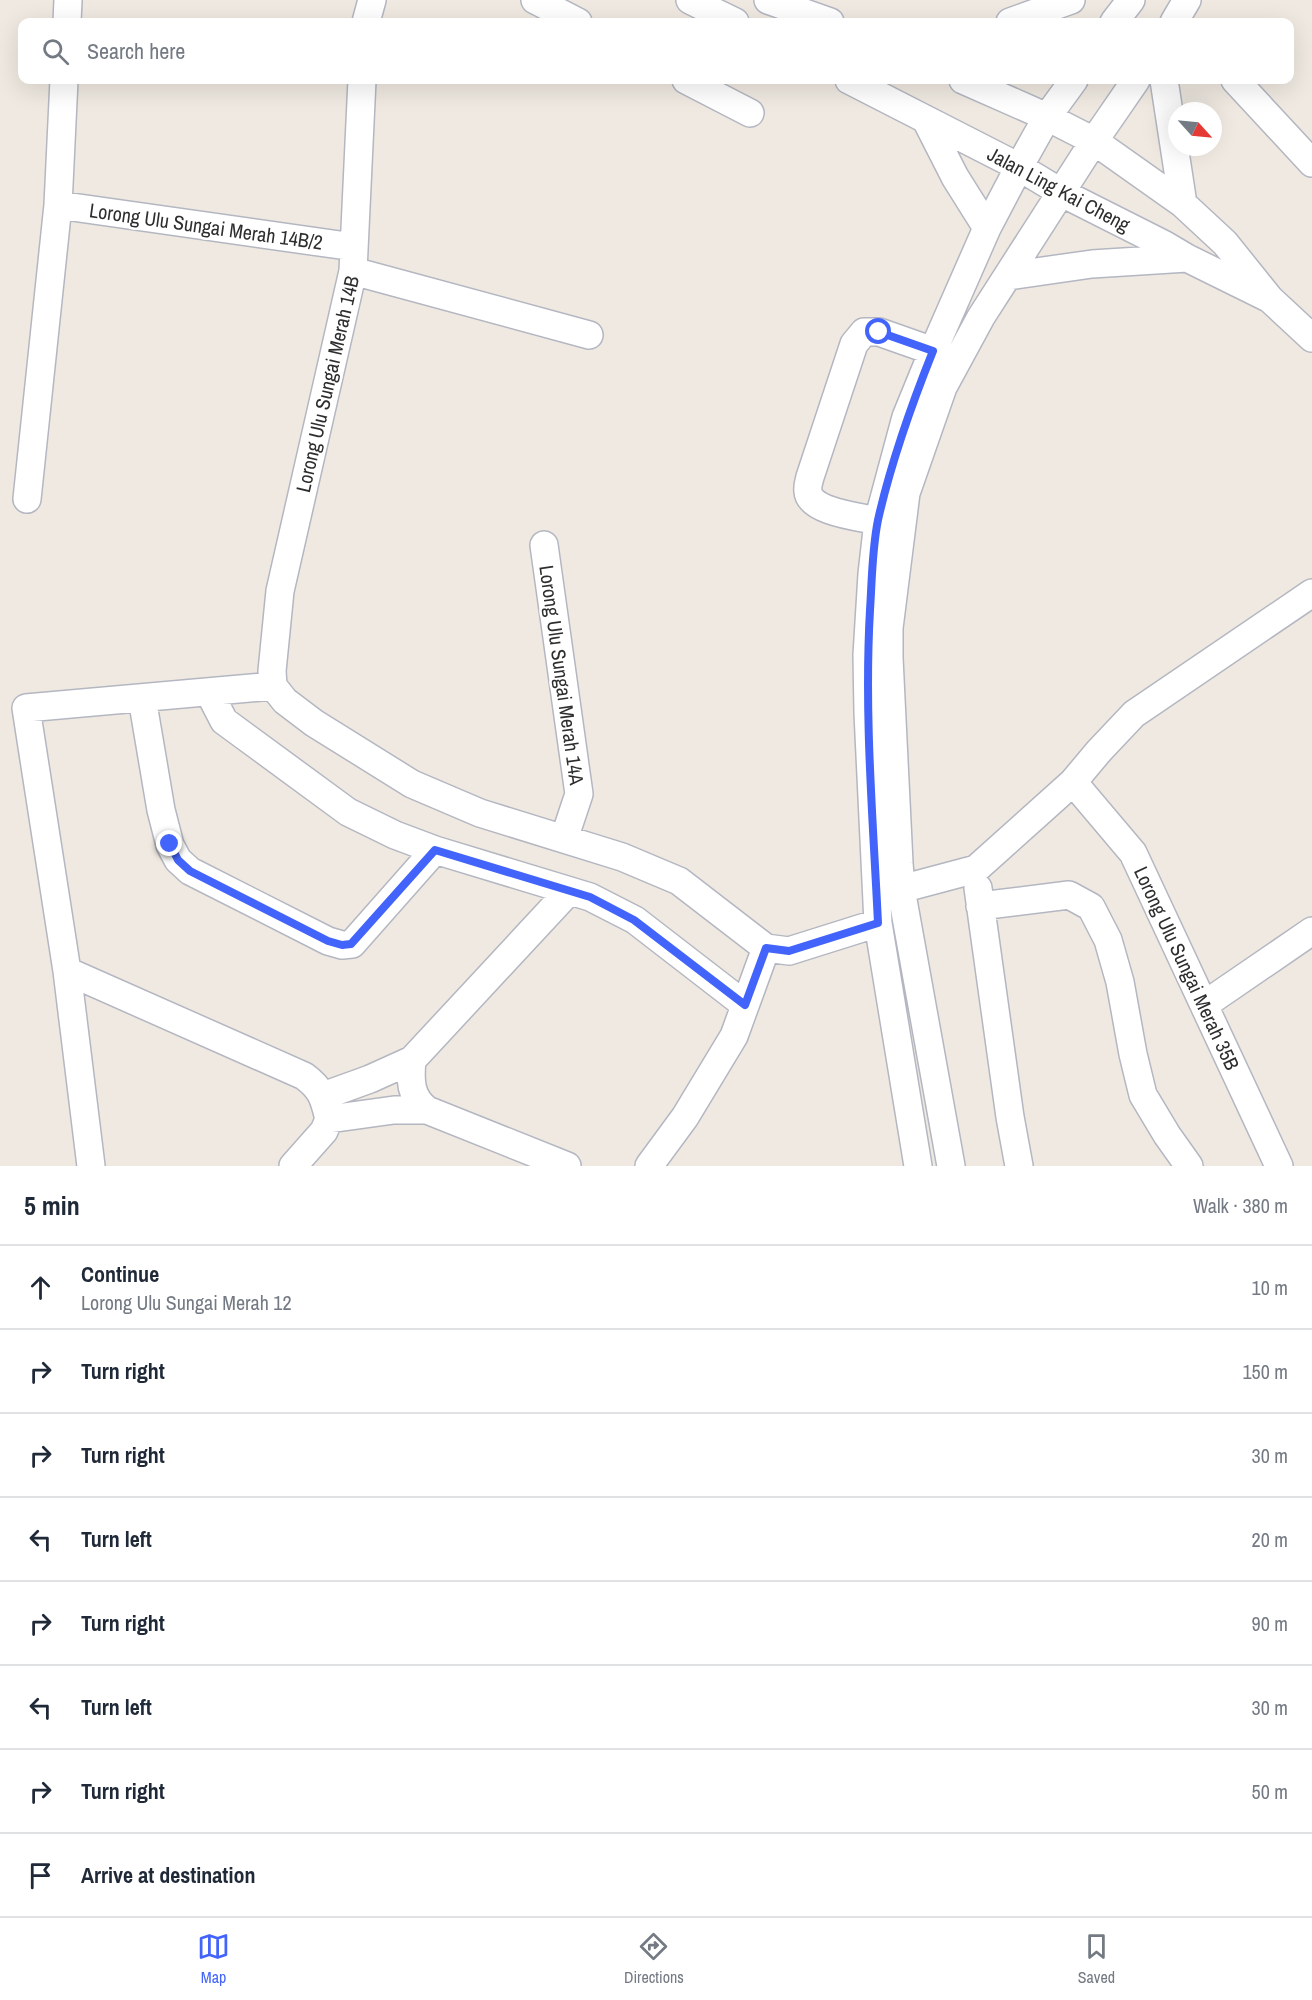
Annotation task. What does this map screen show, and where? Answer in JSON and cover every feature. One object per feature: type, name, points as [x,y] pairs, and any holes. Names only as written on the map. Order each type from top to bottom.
[{"type":"street","points":[[67,18],[68,0]]},
{"type":"street","points":[[367,18],[372,0]]},
{"type":"street","points":[[535,0],[570,18]]},
{"type":"street","points":[[690,0],[727,18]]},
{"type":"street","points":[[1021,18],[1071,0]]},
{"type":"street","points":[[1117,18],[1131,0]]},
{"type":"street","points":[[770,1],[819,18]]},
{"type":"street","points":[[27,499],[58,206],[64,84]]},
{"type":"street","name":"Lorong Ulu Sungai Merah 14B","points":[[273,686],[272,672],[280,591],[353,259],[362,84]]},
{"type":"street","points":[[695,84],[750,113]]},
{"type":"street","name":"Jalan Ling Kai Cheng","points":[[857,84],[1019,167],[1062,193],[1186,258],[1270,299]]},
{"type":"street","name":"Jalan Ling Kai Cheng","points":[[972,84],[1047,117],[1094,141],[1183,204],[1225,243],[1270,299],[1312,338]]},
{"type":"street","points":[[918,1166],[878,923],[867,655],[878,521],[906,417],[987,228],[1047,117],[1071,84]]},
{"type":"street","points":[[951,1166],[901,889],[889,658],[890,628],[906,493],[943,387],[981,317],[1133,84]]},
{"type":"street","points":[[1165,84],[1183,204]]},
{"type":"street","points":[[1239,84],[1312,163]]},
{"type":"street","points":[[926,120],[955,177],[987,228]]},
{"type":"street","name":"Lorong Ulu Sungai Merah 14B/2","points":[[58,206],[353,259],[589,335]]},
{"type":"street","points":[[1008,276],[1092,264],[1186,258]]},
{"type":"street","points":[[878,521],[832,511],[817,505],[807,492],[810,477],[858,336],[864,332],[879,332],[933,351]]},
{"type":"street","name":"Lorong Ulu Sungai Merah 14A","points":[[544,545],[579,794],[564,839]]},
{"type":"street","points":[[901,889],[976,869],[1073,783],[1098,750],[1134,714],[1312,593]]},
{"type":"street","points":[[91,1166],[67,971],[26,708],[273,686],[285,701],[314,723],[412,784],[480,813],[622,857],[679,881],[766,948],[789,951],[878,923]]},
{"type":"street","points":[[209,692],[224,721],[348,812],[395,835],[435,850],[590,897],[634,920],[745,1005]]},
{"type":"street","points":[[142,698],[161,810],[170,844],[178,860],[190,871],[328,941],[342,945],[351,944],[435,850]]},
{"type":"street","name":"Lorong Ulu Sungai Merah 35B","points":[[1073,783],[1133,853],[1279,1166]]},
{"type":"street","points":[[976,869],[1010,1117],[1020,1166]]},
{"type":"street","points":[[326,1108],[370,1079],[412,1060],[569,891]]},
{"type":"street","points":[[980,906],[1069,895],[1091,907],[1108,940],[1120,981],[1143,1095],[1189,1166]]},
{"type":"street","points":[[1204,1005],[1312,931]]},
{"type":"street","points":[[648,1166],[685,1117],[734,1036],[766,948]]},
{"type":"street","points":[[67,971],[304,1076],[315,1084],[326,1108],[324,1131],[293,1166]]},
{"type":"street","points":[[412,1060],[410,1082],[418,1103],[427,1110],[567,1166]]},
{"type":"street","points":[[326,1108],[427,1110]]},
{"type":"street","points":[[1010,1117],[1035,1166]]},
{"type":"route","points":[[170,844],[178,860],[190,871],[328,941],[342,945],[351,944],[435,850],[590,897],[634,920],[745,1005],[766,948],[789,951],[878,923],[867,655],[872,574],[878,521],[906,417],[933,351],[879,332]]}]
